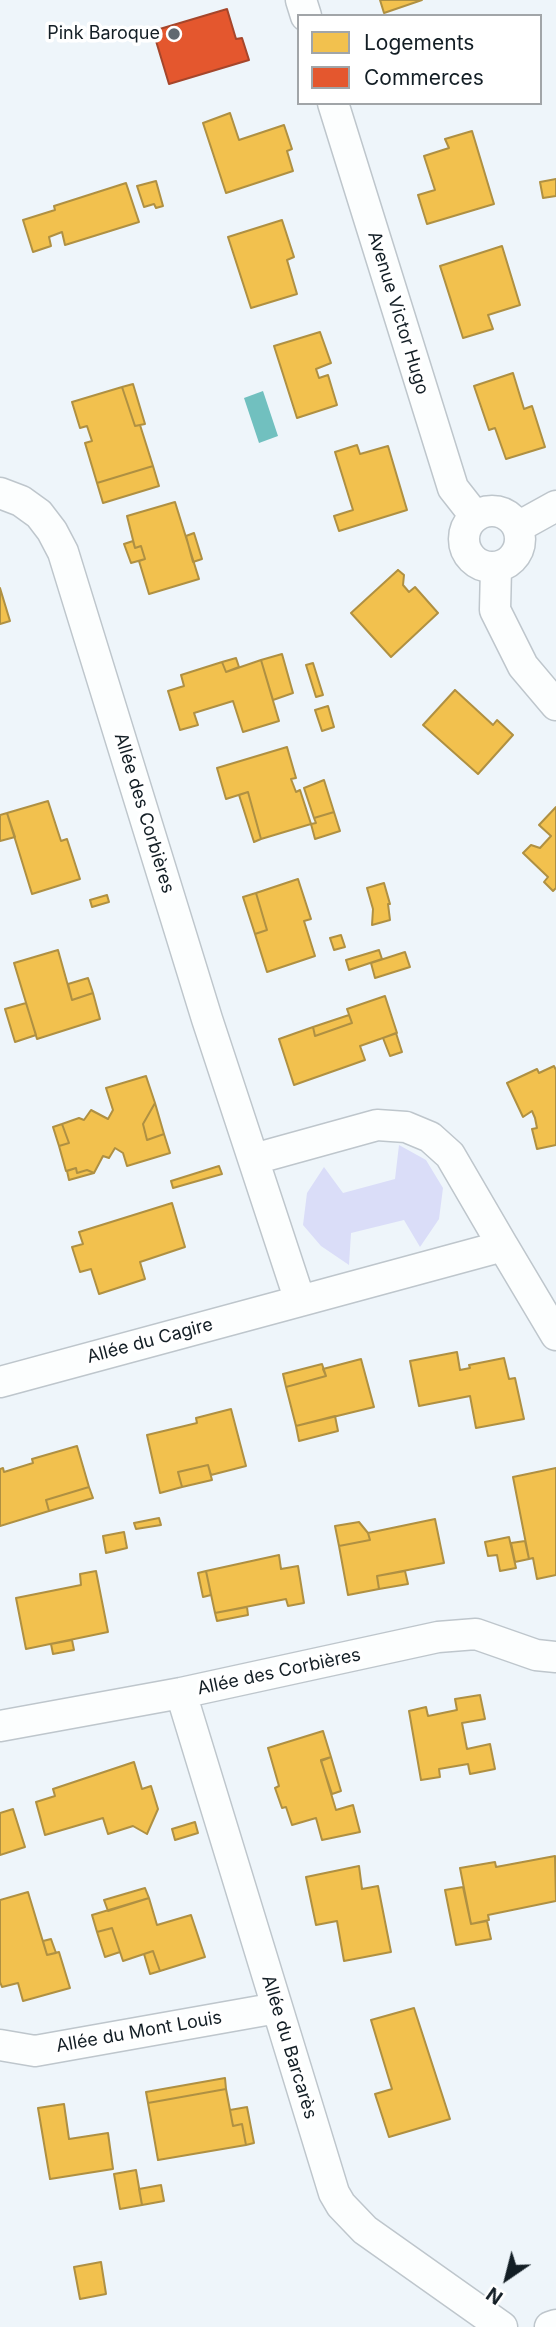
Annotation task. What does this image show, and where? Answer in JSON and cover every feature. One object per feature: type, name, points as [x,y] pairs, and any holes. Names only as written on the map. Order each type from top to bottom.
[{"type":"street","name":"Avenue Victor Hugo","points":[[334,105],[453,488],[475,516]]},
{"type":"street","name":"Allée des Corbières","points":[[0,492],[21,501],[39,514],[63,552],[207,1019],[300,1301]]},
{"type":"street","points":[[518,527],[556,506]]},
{"type":"street","points":[[487,511],[497,511],[512,519],[518,527],[520,547],[514,559],[506,565],[496,568],[482,567],[468,555],[463,542],[464,533],[475,516],[487,511]]},
{"type":"street","points":[[496,568],[495,610],[523,666],[556,705]]},
{"type":"street","points":[[254,1159],[377,1125],[406,1127],[430,1137],[450,1155],[556,1335]]},
{"type":"street","points":[[300,1301],[503,1246]]},
{"type":"street","name":"Allée du Cagire","points":[[0,1382],[300,1301]]},
{"type":"street","name":"Allée des Corbières","points":[[0,1726],[181,1693],[438,1637],[476,1634],[536,1654],[556,1657]]},
{"type":"street","name":"Allée du Barcarès","points":[[181,1693],[328,2176],[341,2206],[365,2230],[502,2327]]},
{"type":"street","name":"Allée du Mont Louis","points":[[0,2045],[35,2051],[278,2008]]},
{"type":"street","points":[[550,2327],[556,2325]]},
{"type":"shaded area","points":[[399,1145],[426,1160],[443,1188],[439,1219],[420,1247],[404,1220],[351,1233],[349,1265],[321,1246],[303,1225],[307,1193],[324,1167],[343,1193],[395,1179]]},
{"type":"water","points":[[263,391],[278,436],[259,443],[244,398]]},
{"type":"building: Logements","points":[[380,0],[422,0],[384,13]]},
{"type":"building: Logements","points":[[230,113],[239,140],[284,125],[292,149],[287,151],[293,171],[226,193],[203,123]]},
{"type":"building: Logements","points":[[472,131],[494,204],[427,224],[418,195],[435,190],[424,156],[449,148],[445,139]]},
{"type":"building: Logements","points":[[556,179],[556,196],[543,198],[540,182]]},
{"type":"building: Logements","points":[[156,181],[163,206],[156,208],[154,204],[144,207],[137,186]]},
{"type":"building: Logements","points":[[126,183],[139,222],[65,245],[62,232],[49,237],[51,246],[33,252],[23,220],[55,210],[54,206]]},
{"type":"building: Logements","points":[[282,220],[294,257],[287,260],[297,294],[251,308],[228,237]]},
{"type":"building: Logements","points":[[502,246],[520,305],[488,315],[493,329],[463,338],[440,266]]},
{"type":"building: Logements","points":[[320,332],[331,363],[316,369],[319,378],[328,375],[337,405],[297,418],[274,346]]},
{"type":"building: Logements","points":[[513,373],[524,409],[532,406],[545,447],[506,459],[495,428],[489,430],[474,386]]},
{"type":"building: Logements","points":[[133,384],[145,424],[135,426],[122,387]]},
{"type":"building: Logements","points":[[122,387],[135,426],[140,425],[153,466],[97,483],[85,443],[92,441],[87,426],[80,428],[72,402]]},
{"type":"building: Logements","points":[[357,445],[360,454],[388,446],[407,510],[339,531],[334,516],[353,510],[335,452]]},
{"type":"building: Logements","points":[[153,466],[159,486],[103,503],[97,483]]},
{"type":"building: Logements","points":[[175,502],[199,579],[149,594],[139,561],[145,559],[141,546],[135,548],[127,516]]},
{"type":"building: Logements","points":[[194,533],[202,559],[193,562],[186,536]]},
{"type":"building: Logements","points":[[133,541],[135,548],[141,546],[145,559],[131,563],[124,544]]},
{"type":"building: Logements","points":[[398,570],[404,575],[403,585],[409,592],[415,587],[438,613],[391,657],[351,613]]},
{"type":"building: Logements","points":[[0,588],[10,621],[0,624]]},
{"type":"building: Logements","points":[[282,654],[293,693],[273,700],[261,660]]},
{"type":"building: Logements","points":[[236,658],[239,667],[226,672],[222,662]]},
{"type":"building: Logements","points":[[261,660],[279,721],[243,732],[233,701],[194,713],[198,725],[180,730],[168,691],[184,686],[181,675],[222,662],[226,672]]},
{"type":"building: Logements","points":[[313,663],[323,695],[316,697],[306,665]]},
{"type":"building: Logements","points":[[455,690],[493,725],[497,720],[513,735],[478,774],[423,725]]},
{"type":"building: Logements","points":[[328,706],[334,727],[322,731],[315,710]]},
{"type":"building: Logements","points":[[287,747],[296,778],[291,779],[296,792],[300,790],[311,824],[261,839],[248,792],[226,799],[217,768]]},
{"type":"building: Logements","points":[[324,780],[334,812],[314,818],[304,788]]},
{"type":"building: Logements","points":[[248,792],[261,839],[254,842],[239,795]]},
{"type":"building: Logements","points":[[48,801],[61,841],[67,839],[80,879],[32,894],[7,813]]},
{"type":"building: Logements","points":[[556,807],[556,888],[553,891],[544,882],[548,877],[523,853],[531,845],[540,848],[551,836],[539,825]]},
{"type":"building: Logements","points":[[334,812],[340,831],[315,839],[311,824],[316,823],[314,818]]},
{"type":"building: Logements","points":[[7,813],[15,837],[0,841],[0,815]]},
{"type":"building: Logements","points":[[298,879],[311,919],[304,921],[315,956],[267,972],[255,934],[267,930],[256,893]]},
{"type":"building: Logements","points":[[384,883],[390,904],[390,920],[372,925],[373,909],[367,888]]},
{"type":"building: Logements","points":[[256,893],[267,930],[255,934],[243,897]]},
{"type":"building: Logements","points":[[107,895],[109,902],[92,907],[90,900]]},
{"type":"building: Logements","points":[[341,935],[345,947],[334,950],[330,938]]},
{"type":"building: Logements","points":[[58,950],[72,1000],[93,993],[100,1019],[37,1039],[14,963]]},
{"type":"building: Logements","points":[[379,950],[382,959],[349,970],[346,960]]},
{"type":"building: Logements","points":[[405,952],[410,967],[375,978],[371,963]]},
{"type":"building: Logements","points":[[88,978],[93,993],[72,1000],[68,984]]},
{"type":"building: Logements","points":[[385,996],[397,1033],[360,1046],[365,1060],[294,1085],[279,1039],[313,1027],[315,1036],[352,1023],[347,1009]]},
{"type":"building: Logements","points":[[26,1003],[36,1035],[15,1042],[5,1009]]},
{"type":"building: Logements","points":[[349,1015],[352,1023],[315,1036],[313,1027]]},
{"type":"building: Logements","points":[[396,1033],[402,1052],[390,1056],[383,1038]]},
{"type":"building: Logements","points":[[554,1066],[556,1145],[537,1149],[532,1129],[537,1128],[532,1111],[523,1117],[507,1083],[537,1069],[539,1073]]},
{"type":"building: Logements","points":[[146,1076],[155,1103],[143,1124],[147,1140],[164,1134],[170,1153],[127,1166],[123,1153],[115,1148],[109,1158],[103,1156],[94,1173],[87,1170],[77,1173],[76,1168],[66,1171],[59,1146],[69,1143],[62,1124],[79,1118],[84,1120],[91,1110],[108,1119],[113,1110],[106,1088]]},
{"type":"building: Logements","points":[[155,1103],[164,1134],[147,1140],[143,1124]]},
{"type":"building: Logements","points":[[62,1124],[69,1143],[59,1146],[53,1127]]},
{"type":"building: Logements","points":[[219,1166],[222,1174],[173,1188],[171,1181]]},
{"type":"building: Logements","points":[[76,1168],[77,1173],[87,1170],[94,1173],[69,1180],[67,1171]]},
{"type":"building: Logements","points":[[172,1203],[185,1247],[140,1262],[145,1279],[99,1294],[91,1269],[80,1272],[72,1247],[83,1244],[79,1232]]},
{"type":"building: Logements","points":[[457,1352],[460,1370],[470,1368],[469,1365],[504,1358],[509,1379],[515,1378],[524,1419],[476,1428],[470,1396],[419,1406],[410,1361]]},
{"type":"building: Logements","points":[[361,1359],[374,1407],[296,1426],[286,1387],[326,1376],[323,1369]]},
{"type":"building: Logements","points":[[322,1364],[326,1376],[286,1387],[283,1374]]},
{"type":"building: Logements","points":[[231,1409],[246,1466],[211,1475],[208,1465],[178,1472],[182,1487],[160,1493],[147,1435],[197,1423],[196,1418]]},
{"type":"building: Logements","points":[[335,1416],[338,1431],[299,1441],[296,1426]]},
{"type":"building: Logements","points":[[77,1446],[89,1487],[46,1500],[49,1511],[0,1526],[0,1469],[3,1468],[4,1472],[33,1463],[32,1459]]},
{"type":"building: Logements","points":[[208,1465],[212,1480],[182,1487],[178,1472]]},
{"type":"building: Logements","points":[[556,1468],[556,1575],[537,1579],[533,1558],[529,1559],[513,1477]]},
{"type":"building: Logements","points":[[89,1487],[93,1498],[49,1511],[46,1500]]},
{"type":"building: Logements","points":[[159,1518],[161,1525],[136,1529],[134,1523]]},
{"type":"building: Logements","points":[[435,1519],[444,1563],[377,1576],[379,1589],[348,1595],[339,1546],[370,1540],[368,1533]]},
{"type":"building: Logements","points":[[359,1522],[370,1540],[339,1546],[335,1526]]},
{"type":"building: Logements","points":[[124,1532],[127,1548],[106,1553],[103,1536]]},
{"type":"building: Logements","points":[[509,1537],[516,1568],[500,1571],[497,1555],[488,1556],[485,1542]]},
{"type":"building: Logements","points":[[525,1541],[529,1559],[515,1562],[511,1543]]},
{"type":"building: Logements","points":[[279,1555],[281,1569],[298,1566],[304,1603],[288,1606],[286,1599],[215,1613],[206,1571]]},
{"type":"building: Logements","points":[[96,1571],[108,1632],[26,1649],[16,1598],[81,1585],[80,1574]]},
{"type":"building: Logements","points":[[206,1571],[211,1595],[203,1597],[198,1573]]},
{"type":"building: Logements","points":[[405,1571],[408,1584],[379,1589],[377,1576]]},
{"type":"building: Logements","points":[[247,1607],[248,1615],[217,1621],[215,1613]]},
{"type":"building: Logements","points":[[72,1640],[74,1650],[53,1654],[51,1644]]},
{"type":"building: Logements","points":[[480,1695],[485,1719],[462,1723],[467,1749],[490,1744],[495,1769],[470,1774],[468,1764],[439,1769],[440,1777],[421,1780],[409,1711],[426,1707],[428,1716],[457,1710],[455,1699]]},
{"type":"building: Logements","points":[[323,1731],[331,1757],[321,1760],[336,1810],[353,1805],[360,1832],[322,1840],[316,1818],[292,1825],[286,1807],[282,1808],[275,1788],[279,1786],[268,1748]]},
{"type":"building: Logements","points":[[331,1757],[341,1791],[332,1794],[321,1761]]},
{"type":"building: Logements","points":[[134,1762],[142,1789],[151,1786],[158,1809],[147,1834],[133,1826],[108,1834],[103,1818],[45,1835],[36,1802],[55,1796],[53,1789]]},
{"type":"building: Logements","points":[[13,1809],[25,1847],[0,1855],[0,1813]]},
{"type":"building: Logements","points":[[195,1822],[198,1833],[175,1840],[172,1829]]},
{"type":"building: Logements","points":[[555,1856],[556,1901],[488,1915],[489,1920],[471,1924],[460,1868],[495,1862],[496,1867]]},
{"type":"building: Logements","points":[[359,1866],[362,1889],[378,1886],[391,1952],[344,1961],[337,1921],[316,1925],[306,1877]]},
{"type":"building: Logements","points":[[463,1887],[471,1924],[487,1921],[491,1939],[456,1945],[445,1890]]},
{"type":"building: Logements","points":[[145,1888],[149,1898],[108,1911],[104,1900]]},
{"type":"building: Logements","points":[[28,1892],[47,1955],[59,1952],[70,1988],[23,2001],[18,1983],[2,1987],[0,1982],[0,1900]]},
{"type":"building: Logements","points":[[149,1898],[157,1925],[191,1915],[205,1957],[160,1971],[153,1951],[123,1961],[112,1928],[97,1932],[92,1915]]},
{"type":"building: Logements","points":[[112,1928],[120,1952],[105,1957],[97,1932]]},
{"type":"building: Logements","points":[[51,1939],[56,1953],[47,1955],[43,1941]]},
{"type":"building: Logements","points":[[153,1951],[160,1971],[150,1974],[144,1954]]},
{"type":"building: Logements","points":[[414,2008],[450,2119],[389,2137],[375,2094],[392,2089],[371,2020]]},
{"type":"building: Logements","points":[[225,2078],[226,2089],[148,2103],[146,2092]]},
{"type":"building: Logements","points":[[226,2089],[233,2126],[242,2124],[246,2145],[158,2160],[148,2103]]},
{"type":"building: Logements","points":[[64,2104],[69,2139],[108,2133],[113,2169],[50,2179],[38,2108]]},
{"type":"building: Logements","points":[[247,2107],[254,2143],[246,2145],[242,2124],[233,2126],[230,2110]]},
{"type":"building: Logements","points":[[136,2170],[142,2205],[120,2209],[114,2174]]},
{"type":"building: Logements","points":[[161,2185],[164,2201],[142,2205],[139,2189]]},
{"type":"building: Logements","points":[[101,2262],[106,2294],[80,2299],[74,2267]]},
{"type":"building: Commerces","points":[[227,9],[236,39],[242,38],[249,60],[169,84],[153,31]]},
{"type":"place","name":"Pink Baroque","points":[[174,34]]}]
